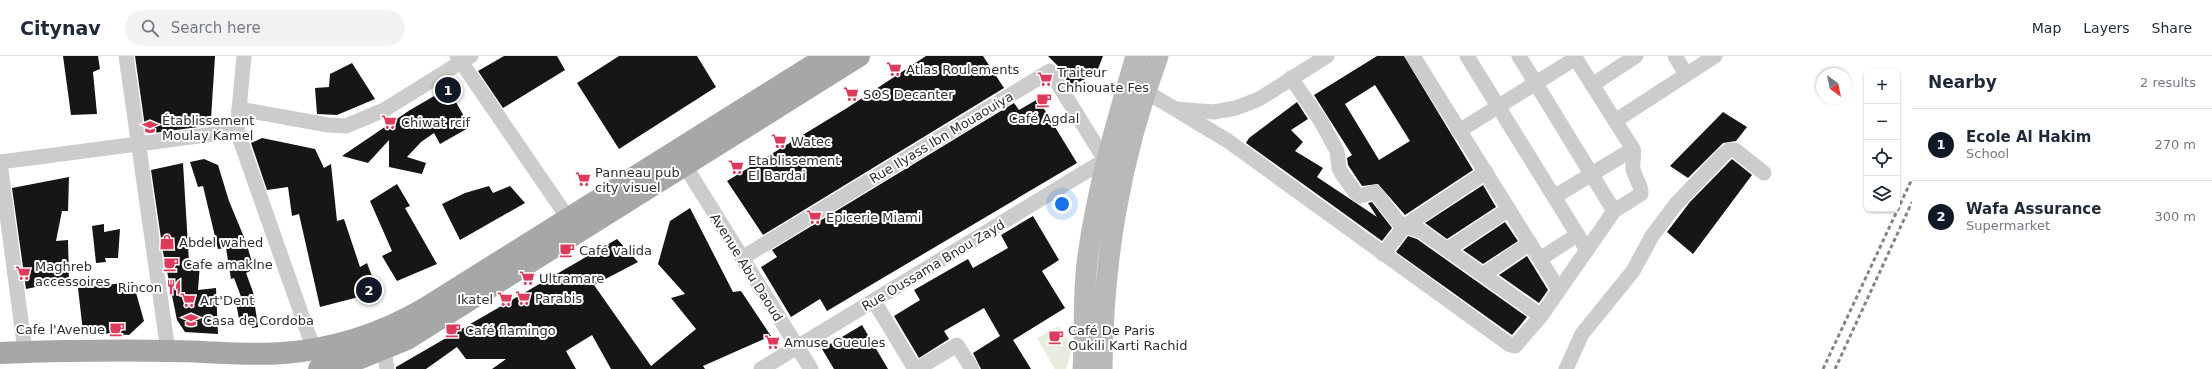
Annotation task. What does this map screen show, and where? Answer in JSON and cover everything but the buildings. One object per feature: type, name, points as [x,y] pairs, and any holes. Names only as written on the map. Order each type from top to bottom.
[{"type":"main road","points":[[317,360],[349,342],[402,322],[828,56]]},
{"type":"main road","points":[[21,358],[168,351],[282,353],[317,360],[385,359],[407,339],[684,164],[860,56]]},
{"type":"street","points":[[126,56],[168,351]]},
{"type":"street","points":[[244,56],[237,131],[317,360]]},
{"type":"street","points":[[1083,369],[1087,264],[1105,160],[1136,56]]},
{"type":"street","points":[[1102,369],[1113,218],[1125,162],[1145,91],[1158,56]]},
{"type":"street","points":[[1175,109],[1214,112],[1236,108],[1259,98],[1327,56]]},
{"type":"street","points":[[1413,56],[1559,290]]},
{"type":"street","points":[[1467,56],[1499,106],[1576,235],[1587,250]]},
{"type":"street","points":[[1520,56],[1592,173],[1614,212]]},
{"type":"street","points":[[1592,85],[1636,56]]},
{"type":"street","points":[[1675,56],[1686,74]]},
{"type":"street","points":[[1615,121],[1715,56]]},
{"type":"street","points":[[1145,91],[1228,141],[1513,346],[1517,344],[1541,316],[1614,212],[1641,194],[1642,189],[1633,168],[1635,154],[1633,148],[1575,57],[1537,84],[1459,131]]},
{"type":"street","points":[[239,109],[328,125],[346,126],[384,110],[463,58],[568,218]]},
{"type":"street","name":"Rue Ilyass Ibn Mouaouiya","points":[[742,258],[1050,71],[1105,160]]},
{"type":"street","points":[[1291,78],[1320,120],[1338,151],[1339,168],[1348,183],[1360,196],[1375,192],[1398,222],[1421,231],[1484,274],[1541,316]]},
{"type":"street","points":[[21,358],[0,162],[237,131]]},
{"type":"street","points":[[1554,197],[1633,148]]},
{"type":"street","points":[[1566,369],[1582,334],[1633,271],[1652,236],[1676,204],[1724,154],[1729,150],[1735,150],[1764,173]]},
{"type":"street","name":"Rue Oussama Bnou Zayd","points":[[761,369],[1105,160]]},
{"type":"street","name":"Avenue Abu Daoud","points":[[684,164],[811,369]]},
{"type":"street","points":[[1384,254],[1405,226],[1486,172]]},
{"type":"street","points":[[1448,249],[1509,210]]},
{"type":"street","points":[[1540,259],[1576,235]]},
{"type":"street","points":[[1484,274],[1530,243]]},
{"type":"street","points":[[874,301],[916,369],[957,345],[972,369]]},
{"type":"shaded area","points":[[1059,326],[1072,348],[1066,369],[1055,369],[1037,338]]},
{"type":"railway","points":[[1823,369],[1912,179]]},
{"type":"railway","points":[[1835,369],[1912,202]]},
{"type":"place","name":"Atlas Roulements","points":[[894,69]]},
{"type":"place","name":"Traiteur Chhiouate Fes","points":[[1045,79]]},
{"type":"place","name":"Ecole Al Hakim","points":[[448,90]]},
{"type":"place","name":"SOS Decanter","points":[[851,94]]},
{"type":"place","name":"Café Agdal","points":[[1044,100]]},
{"type":"place","name":"Chiwat rcif","points":[[389,122]]},
{"type":"place","name":"Établissement Moulay Kamel","points":[[150,127]]},
{"type":"place","name":"Watec","points":[[779,141]]},
{"type":"place","name":"Etablissement El Bardai","points":[[736,167]]},
{"type":"place","name":"Panneau pub city visuel","points":[[583,179]]},
{"type":"place","name":"Epicerie Miami","points":[[814,217]]},
{"type":"place","name":"Abdel wahed","points":[[167,242]]},
{"type":"place","name":"Café valida","points":[[567,250]]},
{"type":"place","name":"Cafe amaklne","points":[[171,264]]},
{"type":"place","name":"Maghreb accessoires","points":[[23,273]]},
{"type":"place","name":"Ultramare","points":[[527,278]]},
{"type":"place","name":"Rincon","points":[[174,287]]},
{"type":"place","name":"Wafa Assurance","points":[[369,290]]},
{"type":"place","name":"Parabis","points":[[523,298]]},
{"type":"place","name":"Ikatel","points":[[505,299]]},
{"type":"place","name":"Art'Dent","points":[[188,300]]},
{"type":"place","name":"Casa de Cordoba","points":[[191,320]]},
{"type":"place","name":"Cafe l'Avenue","points":[[117,329]]},
{"type":"place","name":"Café flamingo","points":[[453,330]]},
{"type":"place","name":"Café De Paris Oukili Karti Rachid","points":[[1056,337]]},
{"type":"place","name":"Amuse Gueules","points":[[772,342]]}]
